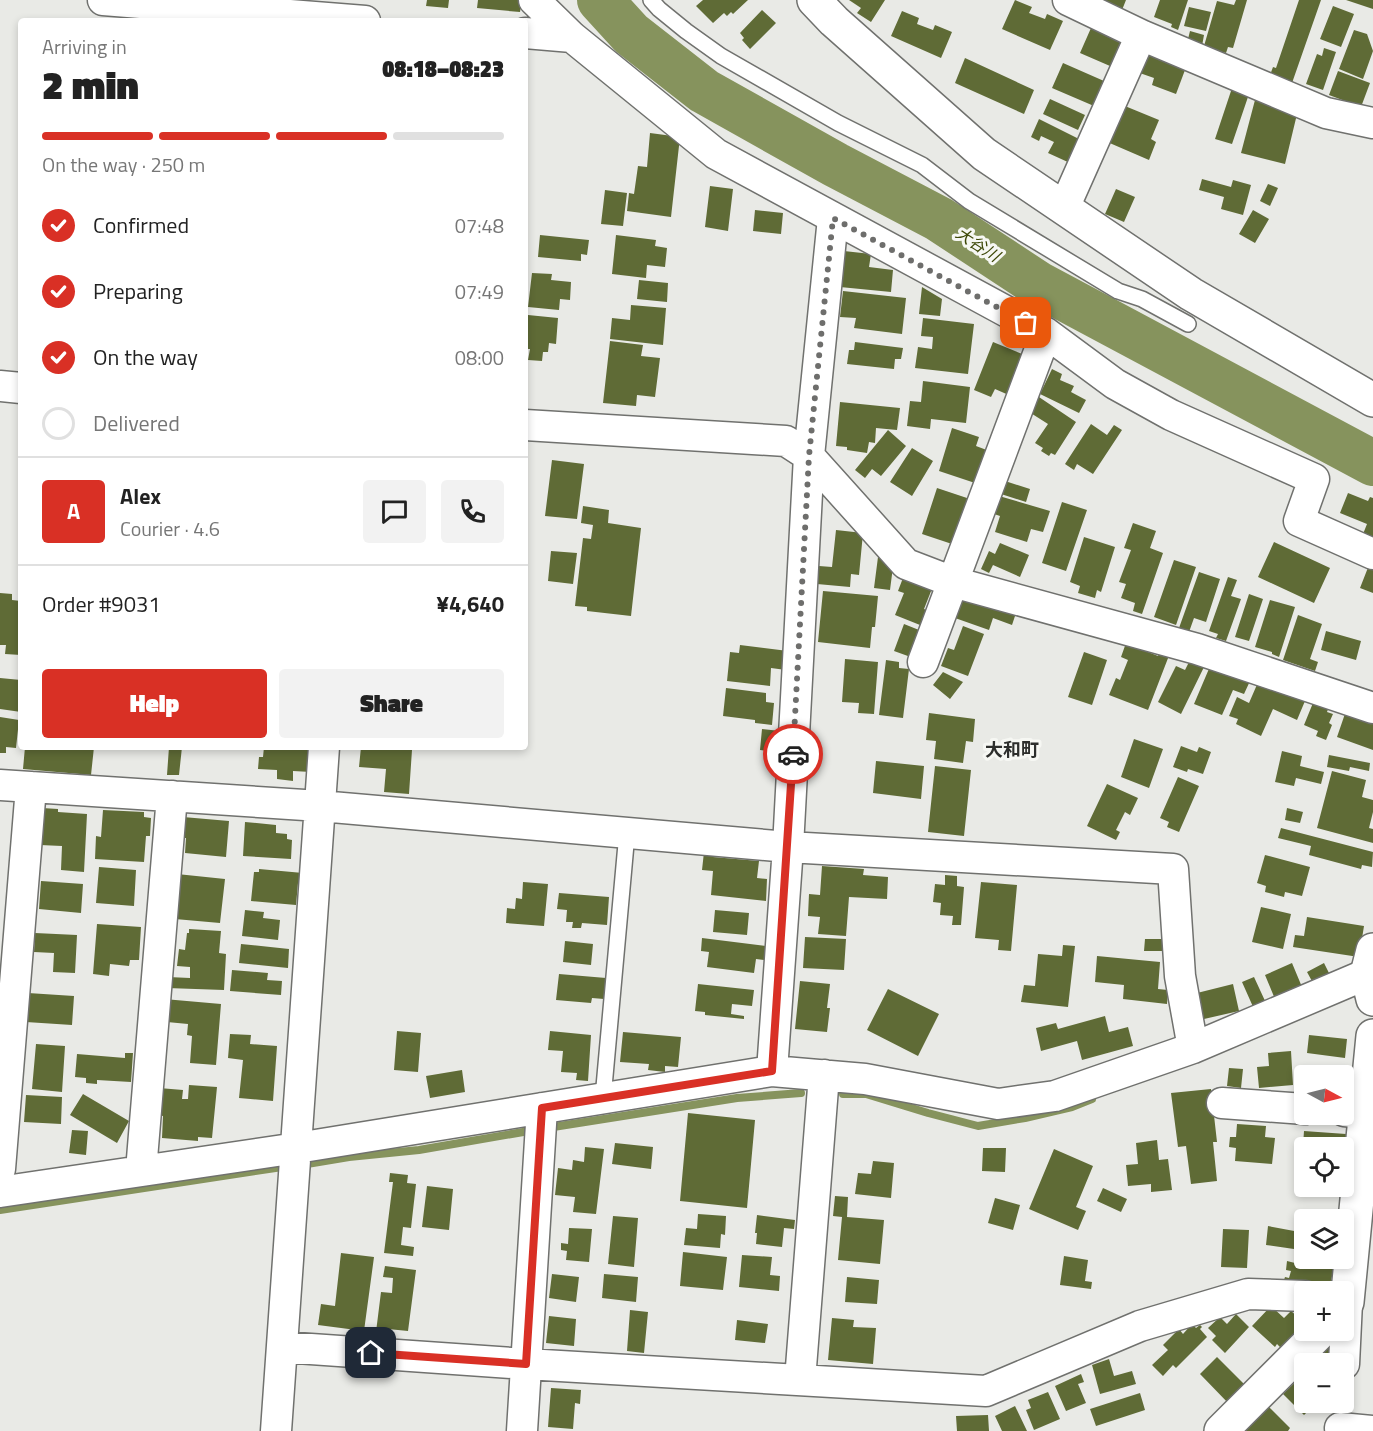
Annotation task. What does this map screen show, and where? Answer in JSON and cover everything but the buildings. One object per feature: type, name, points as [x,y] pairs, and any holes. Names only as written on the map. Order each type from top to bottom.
[{"type":"street","points":[[103,0],[328,18]]},
{"type":"street","points":[[534,0],[572,37],[716,154],[1046,333],[1115,384],[1171,415],[1314,479],[1299,521],[1373,554]]},
{"type":"street","points":[[814,0],[834,21],[984,154],[1191,294],[1373,400]]},
{"type":"street","points":[[1068,0],[1141,35],[1326,113],[1373,123]]},
{"type":"street","points":[[528,33],[572,37]]},
{"type":"street","points":[[1064,208],[1141,35]]},
{"type":"street","points":[[772,1071],[788,847],[809,456],[833,218]]},
{"type":"street","points":[[923,662],[1046,333]]},
{"type":"street","points":[[0,386],[18,388]]},
{"type":"street","points":[[528,425],[786,441],[809,456],[906,564],[953,582],[1197,649],[1373,708]]},
{"type":"street","points":[[276,1431],[324,750]]},
{"type":"street","points":[[0,785],[320,806],[788,847],[1173,870],[1180,976],[1193,1048]]},
{"type":"street","points":[[0,1169],[31,787]]},
{"type":"street","points":[[141,1171],[172,796]]},
{"type":"street","points":[[0,1192],[141,1171],[296,1159],[542,1108],[772,1071],[865,1078],[998,1104],[1055,1096],[1193,1048],[1371,980]]},
{"type":"street","points":[[1346,1281],[1355,1112],[1373,1036]]},
{"type":"street","points":[[800,1380],[824,1075]]},
{"type":"street","points":[[1222,1103],[1294,1108]]},
{"type":"street","points":[[522,1431],[542,1108]]},
{"type":"street","points":[[282,1347],[986,1391],[1140,1326],[1248,1294],[1294,1296]]},
{"type":"street","points":[[1221,1431],[1311,1341]]},
{"type":"street","points":[[1340,1420],[1373,1431]]},
{"type":"lane","points":[[651,0],[686,31],[721,56],[838,123],[922,165],[969,201],[1118,291],[1142,299],[1188,324]]},
{"type":"lane","points":[[603,1098],[627,833]]},
{"type":"waterway","name":"大谷川","points":[[600,0],[631,34],[704,91],[836,165],[939,219],[1038,284],[1373,463]]},
{"type":"waterway","points":[[547,1128],[737,1098],[801,1093]]},
{"type":"waterway","points":[[843,1094],[866,1094],[978,1126],[1072,1107],[1092,1099]]},
{"type":"waterway","points":[[301,1165],[349,1157],[419,1150],[535,1130]]},
{"type":"waterway","points":[[0,1210],[289,1166]]},
{"type":"way so far","points":[[793,754],[809,456],[833,218],[1026,323]]},
{"type":"district","name":"大和町","points":[[1012,750]]},
{"type":"route","points":[[371,1353],[526,1364],[542,1108],[772,1071],[793,754]]}]
